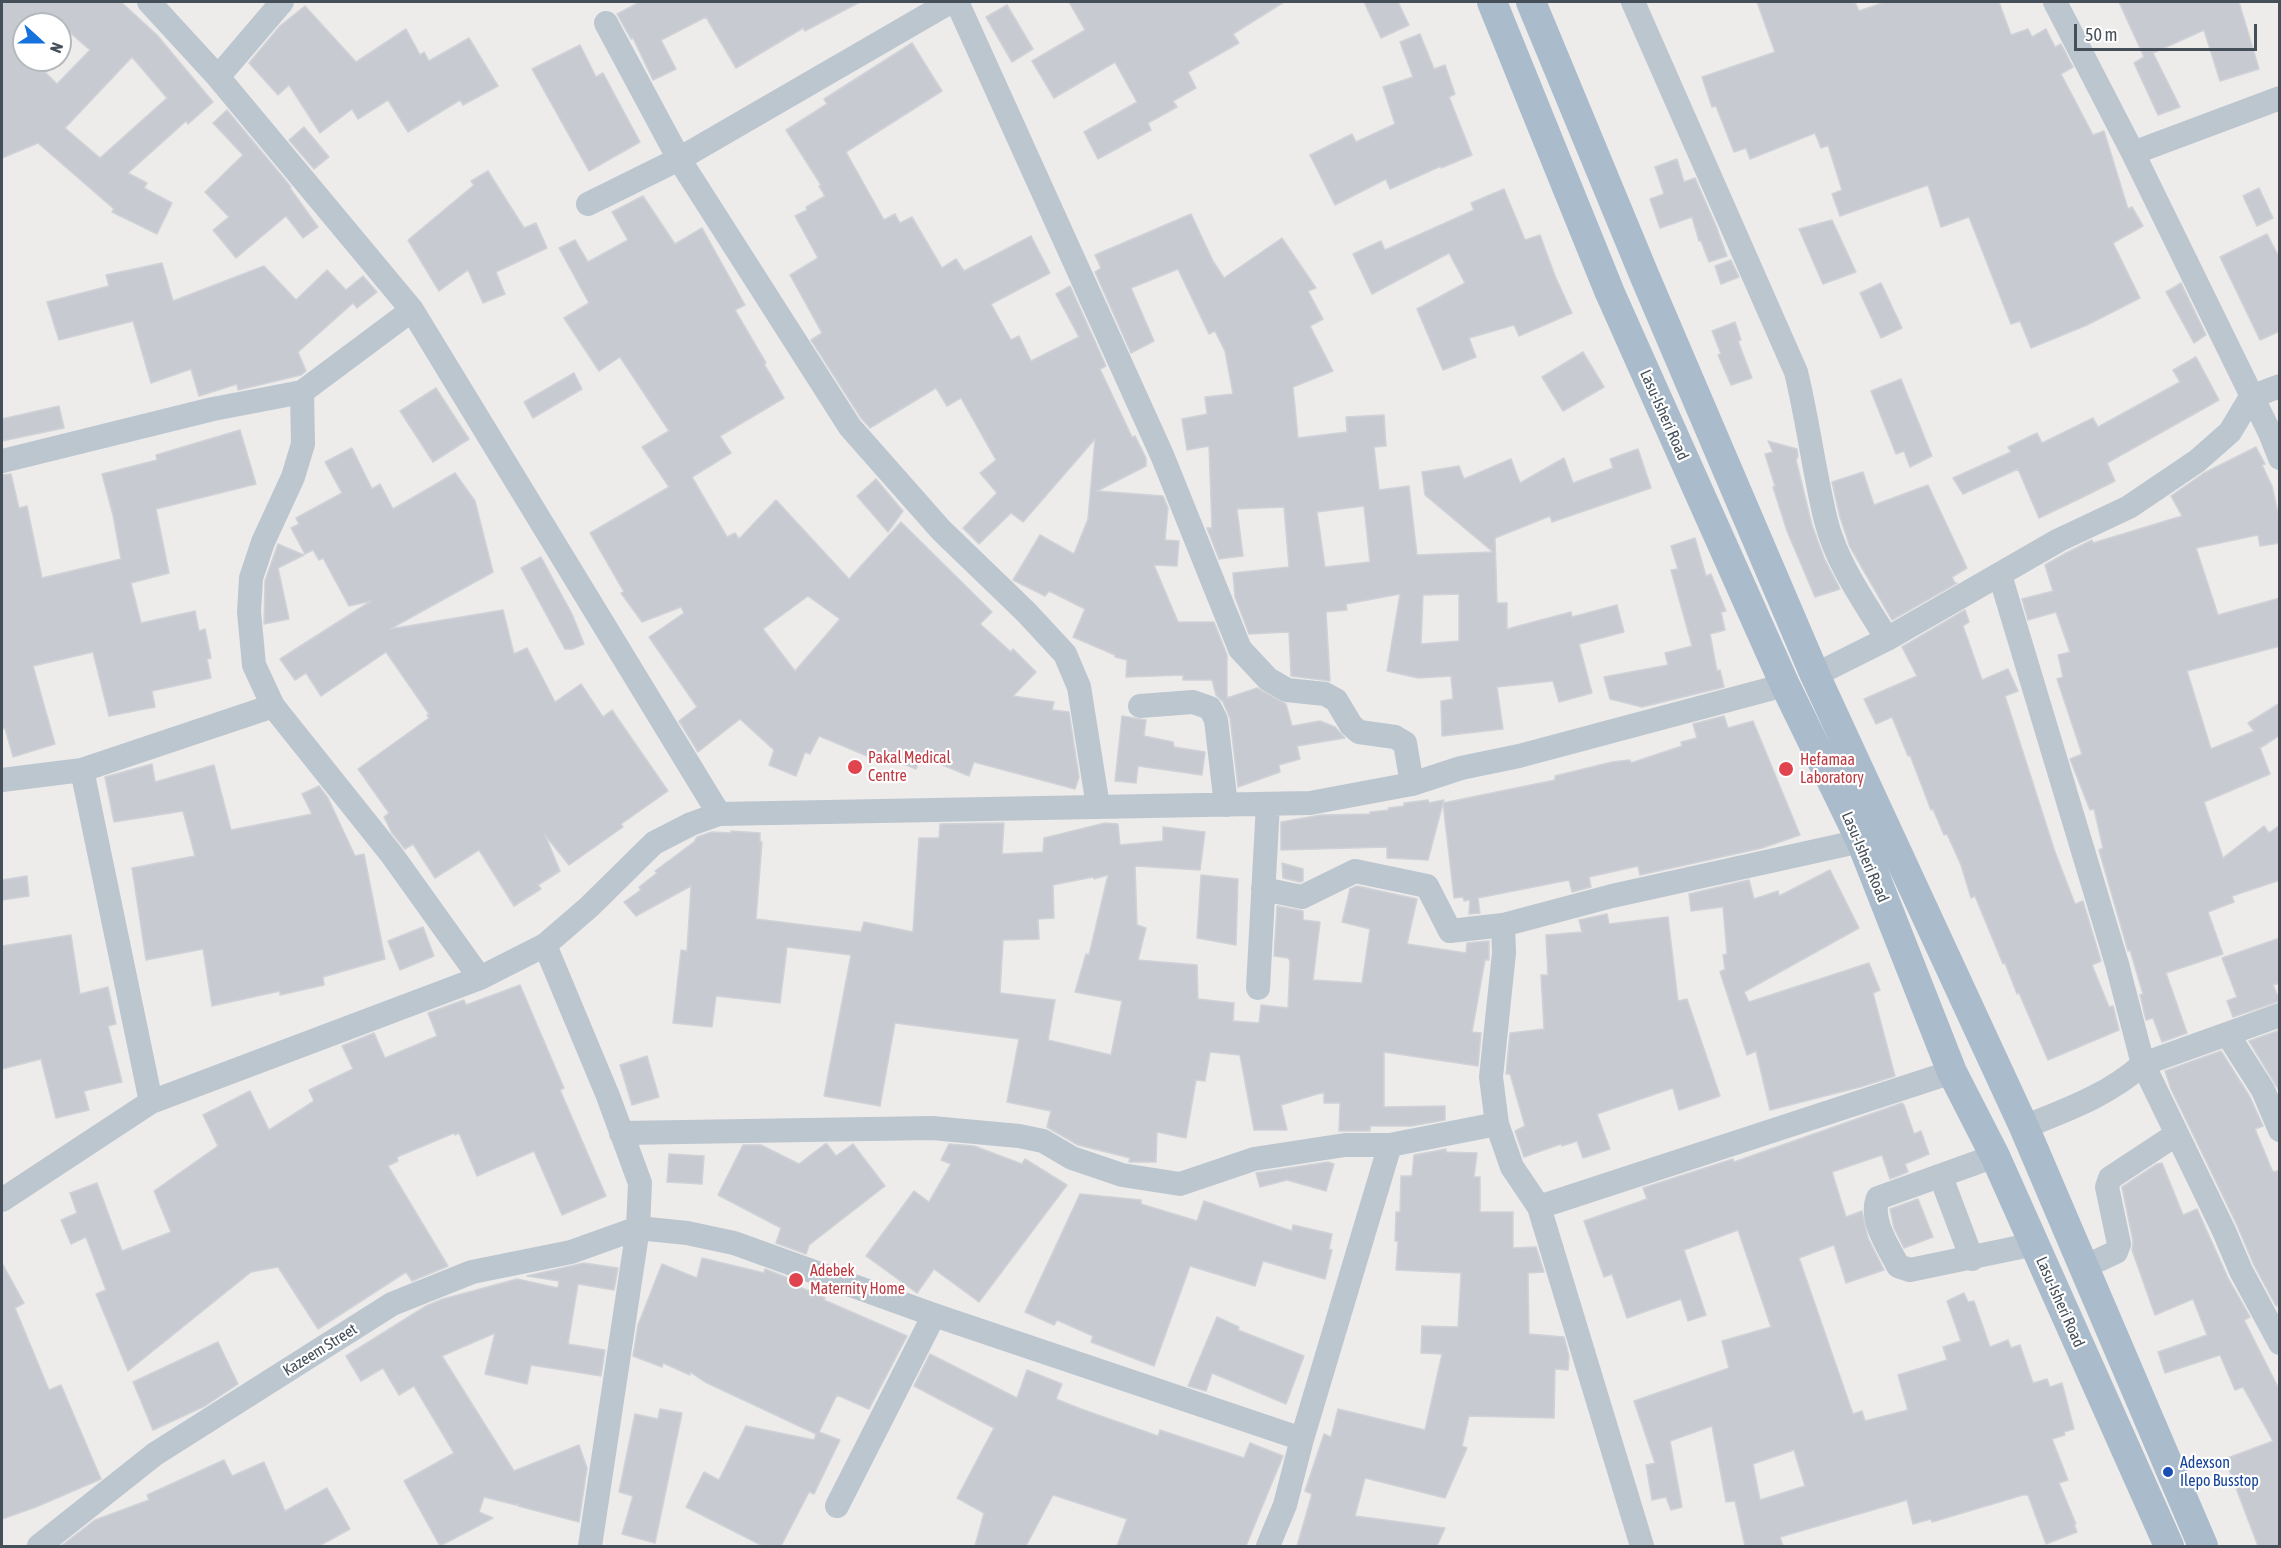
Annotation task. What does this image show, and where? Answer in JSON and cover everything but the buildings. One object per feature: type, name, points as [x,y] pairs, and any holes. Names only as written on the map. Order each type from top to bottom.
[{"type":"main road","name":"Lasu-Isheri Road","points":[[1492,2],[1610,293],[1785,685],[1861,841],[1952,1072],[1995,1156],[2169,1546]]},
{"type":"main road","name":"Lasu-Isheri Road","points":[[1531,2],[1815,675],[2024,1127],[2204,1546]]},
{"type":"main road","points":[[1610,293],[1646,277]]},
{"type":"main road","points":[[1929,1013],[1964,996]]},
{"type":"street","points":[[150,2],[218,77],[412,310],[719,814]]},
{"type":"street","points":[[218,77],[282,2]]},
{"type":"street","points":[[588,204],[679,159],[950,2]]},
{"type":"street","points":[[957,2],[1162,455],[1240,649],[1268,679],[1287,690],[1325,693],[1336,700],[1351,725],[1359,732],[1395,737],[1405,743],[1412,784]]},
{"type":"street","points":[[1633,2],[1796,372],[1827,522],[1846,571],[1887,639]]},
{"type":"street","points":[[2055,2],[2133,153],[2270,433],[2280,458]]},
{"type":"street","points":[[606,22],[679,159],[850,427],[941,530],[1026,612],[1065,654],[1079,687],[1098,806]]},
{"type":"street","points":[[2133,153],[2280,98]]},
{"type":"street","points":[[2,461],[213,410],[302,392],[412,310]]},
{"type":"street","points":[[1815,675],[1887,639],[2059,540],[2129,507],[2197,460],[2229,432],[2251,397],[2280,386]]},
{"type":"street","points":[[302,392],[303,444],[300,455],[293,477],[263,542],[251,578],[249,612],[254,665],[273,706],[392,855],[480,978]]},
{"type":"street","points":[[2000,575],[2113,952],[2143,1064],[2241,1271],[2280,1343]]},
{"type":"street","points":[[2,1200],[152,1102],[480,978],[545,945],[589,907],[654,843],[692,824],[719,814],[1310,803],[1412,784],[1461,768],[1519,756],[1785,685]]},
{"type":"street","points":[[1140,706],[1193,702],[1210,708],[1216,720],[1226,805]]},
{"type":"street","points":[[2,780],[82,770],[273,706]]},
{"type":"street","points":[[82,770],[152,1102]]},
{"type":"street","points":[[1258,988],[1268,804]]},
{"type":"street","points":[[1263,890],[1302,897],[1355,871],[1427,886],[1450,932],[1503,925],[1612,896],[1861,841]]},
{"type":"street","points":[[1503,925],[1504,953],[1491,1077],[1497,1124],[1512,1167],[1539,1207],[1642,1546]]},
{"type":"street","points":[[545,945],[608,1096],[640,1183],[638,1228],[590,1546]]},
{"type":"street","points":[[2024,1127],[2105,1093],[2126,1080],[2143,1064],[2280,1015]]},
{"type":"street","points":[[2228,1035],[2263,1090],[2280,1130]]},
{"type":"street","points":[[1539,1207],[1952,1072]]},
{"type":"street","points":[[621,1132],[932,1128],[1019,1136],[1043,1141],[1072,1158],[1122,1175],[1180,1184],[1254,1159],[1345,1145],[1390,1145],[1497,1124]]},
{"type":"street","points":[[2084,1267],[2116,1252],[2119,1244],[2107,1187],[2110,1178],[2177,1134]]},
{"type":"street","points":[[1268,1546],[1285,1505],[1302,1439],[1390,1145]]},
{"type":"street","points":[[1995,1156],[1878,1198],[1874,1206],[1880,1228],[1898,1266],[1910,1270],[1972,1259],[2035,1244]]},
{"type":"street","points":[[1941,1177],[1972,1259]]},
{"type":"street","points":[[638,1228],[687,1233],[734,1243],[934,1315],[1302,1439]]},
{"type":"street","name":"Kazeem Street","points":[[39,1546],[155,1454],[392,1304],[472,1272],[571,1252],[638,1228]]},
{"type":"street","points":[[837,1506],[934,1315]]},
{"type":"place","name":"Pakal Medical Centre","points":[[855,767]]},
{"type":"place","name":"Hefamaa Laboratory","points":[[1786,769]]},
{"type":"place","name":"Adebek Maternity Home","points":[[796,1280]]},
{"type":"place","name":"Adexson Ilepo Busstop","points":[[2168,1472]]}]
